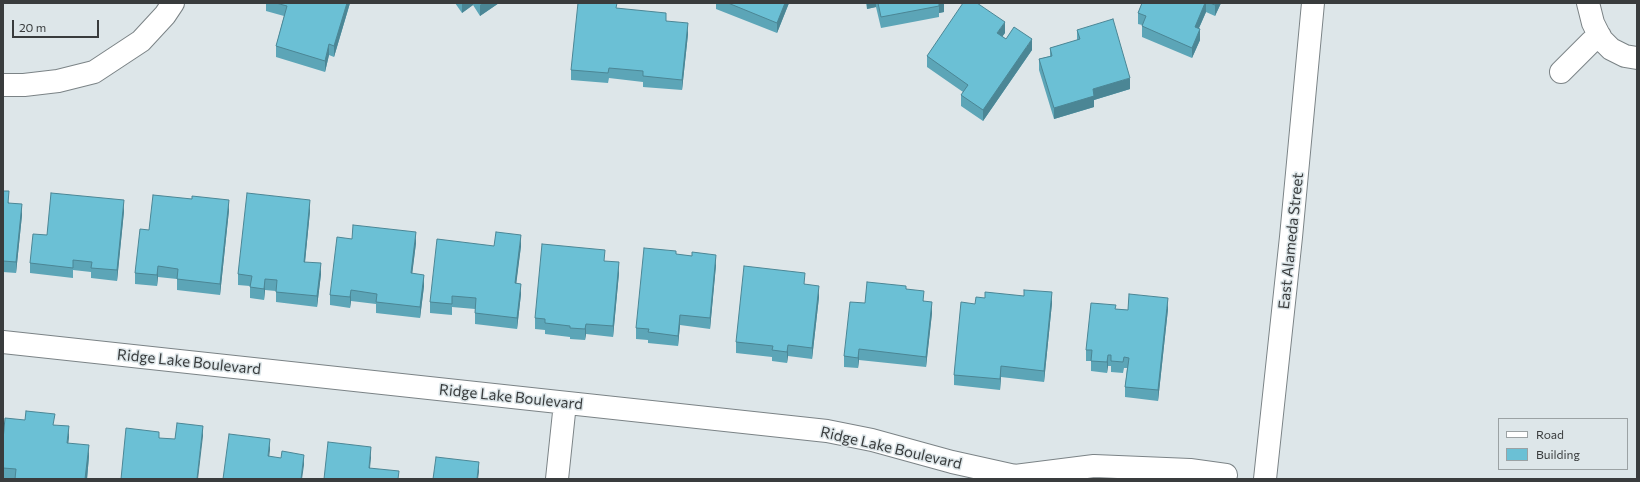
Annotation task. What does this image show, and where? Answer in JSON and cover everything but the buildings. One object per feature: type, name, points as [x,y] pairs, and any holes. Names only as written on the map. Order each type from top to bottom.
[{"type":"street","points":[[3,85],[24,85],[58,81],[94,72],[141,41],[165,15],[173,3]]},
{"type":"street","name":"East Alameda Street","points":[[1265,479],[1292,237],[1313,3]]},
{"type":"street","points":[[1588,3],[1593,23],[1600,36],[1611,49],[1625,56],[1637,58]]},
{"type":"street","points":[[1561,72],[1591,42],[1600,36]]},
{"type":"street","name":"Ridge Lake Boulevard","points":[[3,342],[827,431],[872,440],[1018,478],[1094,466],[1190,470],[1226,475]]},
{"type":"street","points":[[557,479],[565,403]]}]
